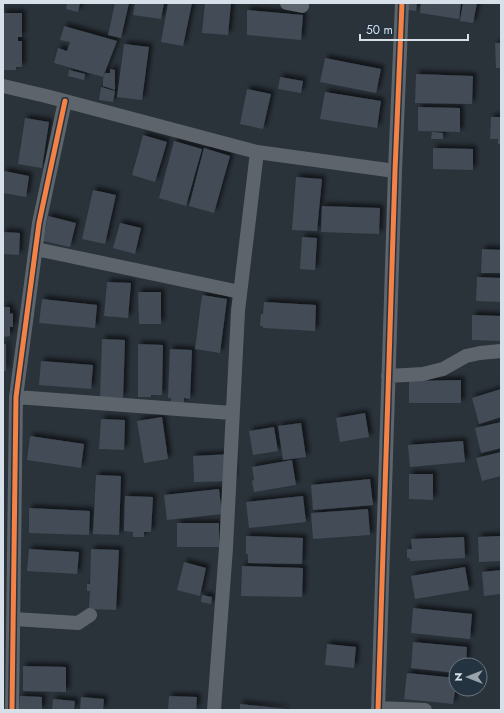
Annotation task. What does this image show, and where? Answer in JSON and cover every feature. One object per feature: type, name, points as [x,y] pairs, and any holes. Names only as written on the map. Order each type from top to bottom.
[{"type":"street","points":[[288,3],[302,6]]},
{"type":"street","points":[[402,3],[394,172],[378,709],[425,710]]},
{"type":"street","points":[[3,86],[257,152],[394,172]]},
{"type":"street","points":[[12,710],[16,397],[39,223],[65,101]]},
{"type":"street","points":[[214,710],[226,548],[232,412],[240,292],[257,152]]},
{"type":"street","points":[[36,249],[240,292]]},
{"type":"street","points":[[388,376],[423,374],[443,369],[466,356],[501,351]]},
{"type":"street","points":[[16,397],[232,412]]},
{"type":"street","points":[[14,619],[78,623],[90,615]]},
{"type":"building","points":[[67,3],[80,3],[78,12],[66,9]]},
{"type":"building","points":[[115,3],[129,3],[121,38],[108,35]]},
{"type":"building","points":[[135,3],[164,3],[161,19],[133,15]]},
{"type":"building","points":[[168,3],[192,3],[183,46],[161,42]]},
{"type":"building","points":[[205,3],[231,3],[228,35],[202,33]]},
{"type":"building","points":[[409,3],[417,3],[416,11],[408,10]]},
{"type":"building","points":[[421,3],[461,3],[459,19],[420,13]]},
{"type":"building","points":[[463,3],[477,3],[473,23],[460,21]]},
{"type":"building","points":[[247,10],[303,15],[301,40],[247,35]]},
{"type":"building","points":[[3,13],[22,13],[22,37],[18,37],[18,41],[22,41],[22,67],[16,67],[16,70],[3,70]]},
{"type":"building","points":[[64,26],[117,41],[103,77],[54,63],[58,48],[67,51],[70,42],[60,40]]},
{"type":"building","points":[[495,43],[501,43],[501,68],[496,68]]},
{"type":"building","points":[[124,44],[149,47],[142,100],[117,97]]},
{"type":"building","points":[[325,58],[381,69],[376,93],[320,82]]},
{"type":"building","points":[[110,69],[115,70],[115,90],[103,86],[103,78],[105,73],[110,73]]},
{"type":"building","points":[[69,70],[85,74],[84,80],[68,76]]},
{"type":"building","points":[[416,74],[473,76],[472,104],[415,103]]},
{"type":"building","points":[[280,77],[303,81],[301,93],[278,89]]},
{"type":"building","points":[[101,87],[115,91],[113,102],[99,100]]},
{"type":"building","points":[[247,89],[271,94],[263,129],[240,124]]},
{"type":"building","points":[[325,92],[381,101],[377,128],[320,119]]},
{"type":"building","points":[[418,107],[460,108],[460,132],[418,131]]},
{"type":"building","points":[[491,117],[501,117],[501,144],[498,144],[498,139],[490,139]]},
{"type":"building","points":[[25,118],[49,122],[42,168],[18,164]]},
{"type":"building","points":[[432,132],[443,133],[443,139],[431,139]]},
{"type":"building","points":[[143,135],[167,142],[155,182],[132,175]]},
{"type":"building","points":[[174,141],[202,149],[186,206],[159,198]]},
{"type":"building","points":[[204,148],[230,156],[214,213],[189,206]]},
{"type":"building","points":[[433,148],[473,149],[473,170],[433,169]]},
{"type":"building","points":[[4,171],[29,176],[26,197],[3,193]]},
{"type":"building","points":[[296,177],[322,179],[317,231],[292,230]]},
{"type":"building","points":[[93,190],[116,195],[105,244],[82,239]]},
{"type":"building","points":[[322,206],[380,208],[379,234],[321,232]]},
{"type":"building","points":[[48,216],[76,223],[70,247],[43,241]]},
{"type":"building","points":[[120,223],[141,228],[135,254],[113,248]]},
{"type":"building","points":[[3,232],[20,233],[19,255],[3,254]]},
{"type":"building","points":[[302,237],[317,238],[315,270],[300,269]]},
{"type":"building","points":[[482,249],[501,250],[501,273],[481,273]]},
{"type":"building","points":[[477,277],[501,278],[501,302],[476,301]]},
{"type":"building","points":[[107,282],[131,283],[128,318],[104,316]]},
{"type":"building","points":[[138,292],[161,292],[161,324],[139,324]]},
{"type":"building","points":[[202,295],[227,299],[220,353],[195,349]]},
{"type":"building","points":[[42,299],[97,305],[95,328],[39,323]]},
{"type":"building","points":[[264,302],[316,305],[315,331],[263,328],[263,326],[260,326]]},
{"type":"building","points":[[3,307],[10,307],[10,314],[13,313],[13,327],[10,327],[10,336],[3,337]]},
{"type":"building","points":[[472,315],[501,316],[501,341],[472,340]]},
{"type":"building","points":[[102,339],[125,340],[123,398],[100,397]]},
{"type":"building","points":[[3,344],[6,344],[6,371],[3,371]]},
{"type":"building","points":[[138,344],[163,345],[162,395],[138,397]]},
{"type":"building","points":[[170,349],[192,350],[190,399],[184,398],[184,403],[171,403],[171,398],[168,398]]},
{"type":"building","points":[[41,361],[93,365],[91,389],[39,385]]},
{"type":"building","points":[[461,380],[461,403],[409,403],[409,381]]},
{"type":"building","points":[[501,389],[501,417],[479,424],[472,398]]},
{"type":"building","points":[[365,413],[369,437],[340,442],[336,418]]},
{"type":"building","points":[[162,417],[168,459],[144,463],[137,421]]},
{"type":"building","points":[[101,419],[125,420],[124,450],[99,449]]},
{"type":"building","points":[[501,422],[501,448],[481,453],[475,428]]},
{"type":"building","points":[[301,423],[306,457],[283,460],[278,426]]},
{"type":"building","points":[[274,427],[278,451],[253,455],[249,431]]},
{"type":"building","points":[[30,436],[84,444],[81,468],[27,460]]},
{"type":"building","points":[[463,441],[465,462],[410,467],[408,445]]},
{"type":"building","points":[[501,452],[501,476],[482,481],[476,458]]},
{"type":"building","points":[[232,454],[233,481],[194,482],[193,456]]},
{"type":"building","points":[[292,460],[296,485],[254,492],[252,467]]},
{"type":"building","points":[[409,474],[433,474],[433,500],[409,499]]},
{"type":"building","points":[[96,475],[121,476],[119,535],[93,534]]},
{"type":"building","points":[[370,479],[373,505],[313,510],[311,485]]},
{"type":"building","points":[[219,489],[222,514],[167,520],[164,495]]},
{"type":"building","points":[[125,496],[153,497],[151,532],[144,532],[144,537],[133,537],[133,532],[124,531]]},
{"type":"building","points":[[303,496],[306,522],[249,528],[246,502]]},
{"type":"building","points":[[29,508],[90,511],[89,535],[29,533]]},
{"type":"building","points":[[368,509],[370,535],[313,539],[311,513]]},
{"type":"building","points":[[177,523],[219,523],[219,547],[177,547]]},
{"type":"building","points":[[246,536],[303,538],[302,564],[248,563],[248,554],[246,554]]},
{"type":"building","points":[[501,536],[501,561],[479,562],[478,537]]},
{"type":"building","points":[[464,537],[465,558],[410,561],[410,558],[407,558],[407,549],[412,549],[411,539]]},
{"type":"building","points":[[29,549],[79,552],[77,574],[27,571]]},
{"type":"building","points":[[91,549],[119,550],[116,610],[89,609],[90,591],[87,591],[87,584],[90,584]]},
{"type":"building","points":[[184,562],[206,568],[200,596],[177,590]]},
{"type":"building","points":[[242,566],[303,568],[302,597],[241,596]]},
{"type":"building","points":[[465,567],[469,590],[415,599],[411,576]]},
{"type":"building","points":[[501,570],[501,594],[484,596],[482,572]]},
{"type":"building","points":[[202,595],[212,597],[211,604],[201,602]]},
{"type":"building","points":[[413,608],[472,614],[470,639],[411,633]]},
{"type":"building","points":[[413,642],[467,647],[466,657],[448,657],[448,672],[411,668]]},
{"type":"building","points":[[327,644],[356,647],[354,668],[325,665]]},
{"type":"building","points":[[23,666],[66,667],[66,692],[23,691]]},
{"type":"building","points":[[407,673],[448,677],[448,697],[454,697],[453,704],[404,699]]},
{"type":"building","points":[[20,696],[42,697],[42,710],[19,710]]},
{"type":"building","points":[[169,696],[197,697],[196,710],[168,710]]},
{"type":"building","points":[[81,697],[104,699],[103,710],[80,710]]},
{"type":"building","points":[[53,699],[75,701],[74,710],[52,710]]},
{"type":"building","points":[[240,704],[286,709],[286,710],[240,710]]},
{"type":"cycle path","points":[[378,710],[395,171],[402,3]]},
{"type":"cycle path","points":[[12,710],[16,397],[39,223],[65,101]]}]
